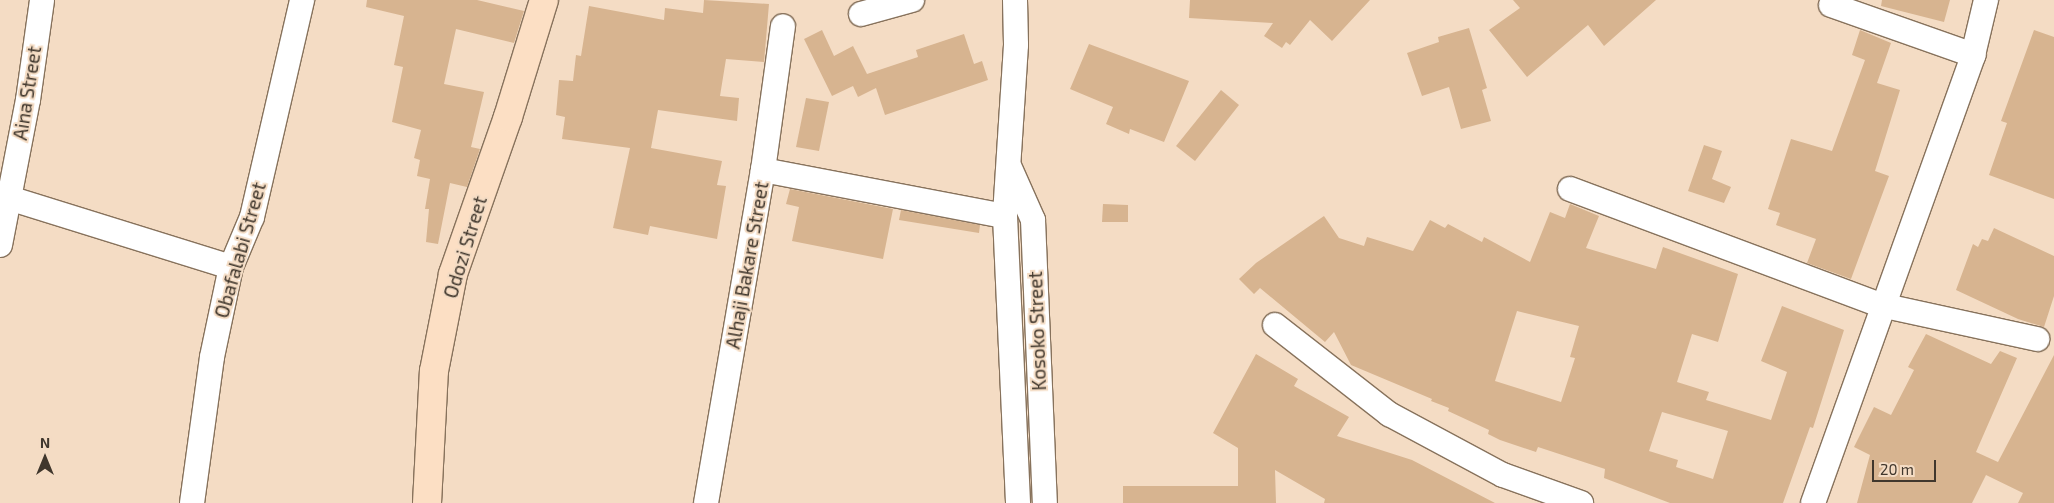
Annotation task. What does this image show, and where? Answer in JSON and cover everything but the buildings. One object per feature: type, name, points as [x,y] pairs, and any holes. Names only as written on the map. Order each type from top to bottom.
[{"type":"main road","name":"Odozi Street","points":[[427,503],[434,371],[452,274],[508,117],[544,0]]},
{"type":"street","name":"Aina Street","points":[[0,245],[42,0]]},
{"type":"street","name":"Obafalabi Street","points":[[192,503],[212,356],[231,267],[252,217],[302,0]]},
{"type":"street","points":[[861,14],[912,0]]},
{"type":"street","name":"Kosoko Street","points":[[1015,0],[1016,45],[1006,216],[1018,503]]},
{"type":"street","points":[[1813,503],[1881,305],[1973,55],[1986,0]]},
{"type":"street","points":[[1831,5],[1973,55]]},
{"type":"street","name":"Alhaji Bakare Street","points":[[706,503],[764,170],[783,26]]},
{"type":"street","name":"Kosoko Street","points":[[1008,164],[1033,220],[1045,503]]},
{"type":"street","points":[[764,170],[1006,216]]},
{"type":"street","points":[[1570,189],[1881,305],[2037,339]]},
{"type":"street","points":[[9,198],[231,267]]},
{"type":"street","points":[[1275,325],[1389,414],[1503,475],[1581,503]]}]
